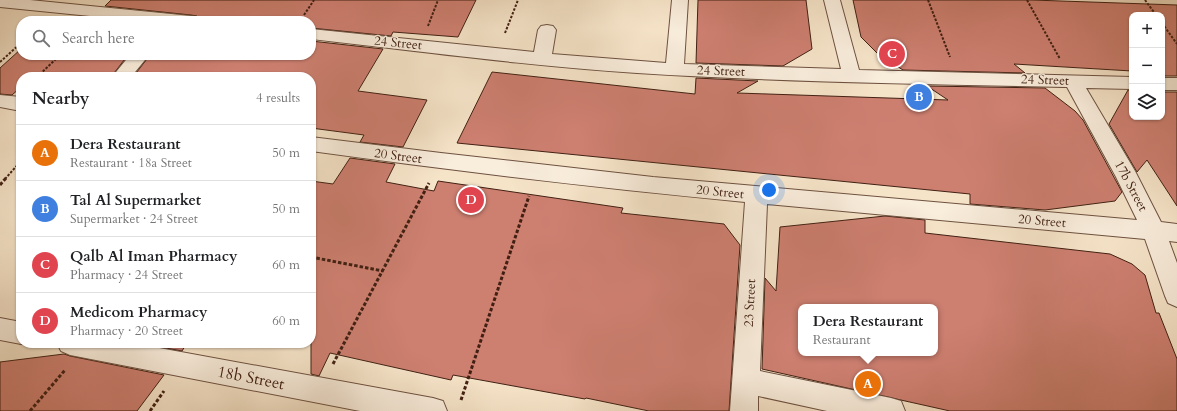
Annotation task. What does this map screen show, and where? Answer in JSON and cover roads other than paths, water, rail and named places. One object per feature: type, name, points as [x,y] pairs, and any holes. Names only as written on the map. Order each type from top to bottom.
[{"type":"street","points":[[676,69],[680,0]]},
{"type":"street","points":[[832,0],[851,74]]},
{"type":"street","points":[[0,2],[133,16]]},
{"type":"street","points":[[542,59],[547,30]]},
{"type":"street","name":"24 Street","points":[[316,35],[542,59],[676,69],[755,73],[851,74],[1129,83]]},
{"type":"street","points":[[125,72],[136,60]]},
{"type":"street","name":"17b Street","points":[[1072,81],[1127,177],[1154,231],[1177,296]]},
{"type":"street","points":[[1165,84],[1177,84]]},
{"type":"street","points":[[0,101],[16,103]]},
{"type":"street","name":"20 Street","points":[[316,145],[441,161],[756,196],[1177,234]]},
{"type":"street","name":"23 Street","points":[[744,411],[756,196]]},
{"type":"street","points":[[0,328],[16,332]]},
{"type":"street","name":"18b Street","points":[[98,348],[319,391],[433,411]]},
{"type":"street","points":[[746,381],[891,411]]},
{"type":"place","name":"Qalb Al Iman Pharmacy","points":[[892,54]]},
{"type":"place","name":"Tal Al Supermarket","points":[[919,97]]},
{"type":"place","name":"Medicom Pharmacy","points":[[471,200]]},
{"type":"place","name":"Dera Restaurant","points":[[868,384]]}]
